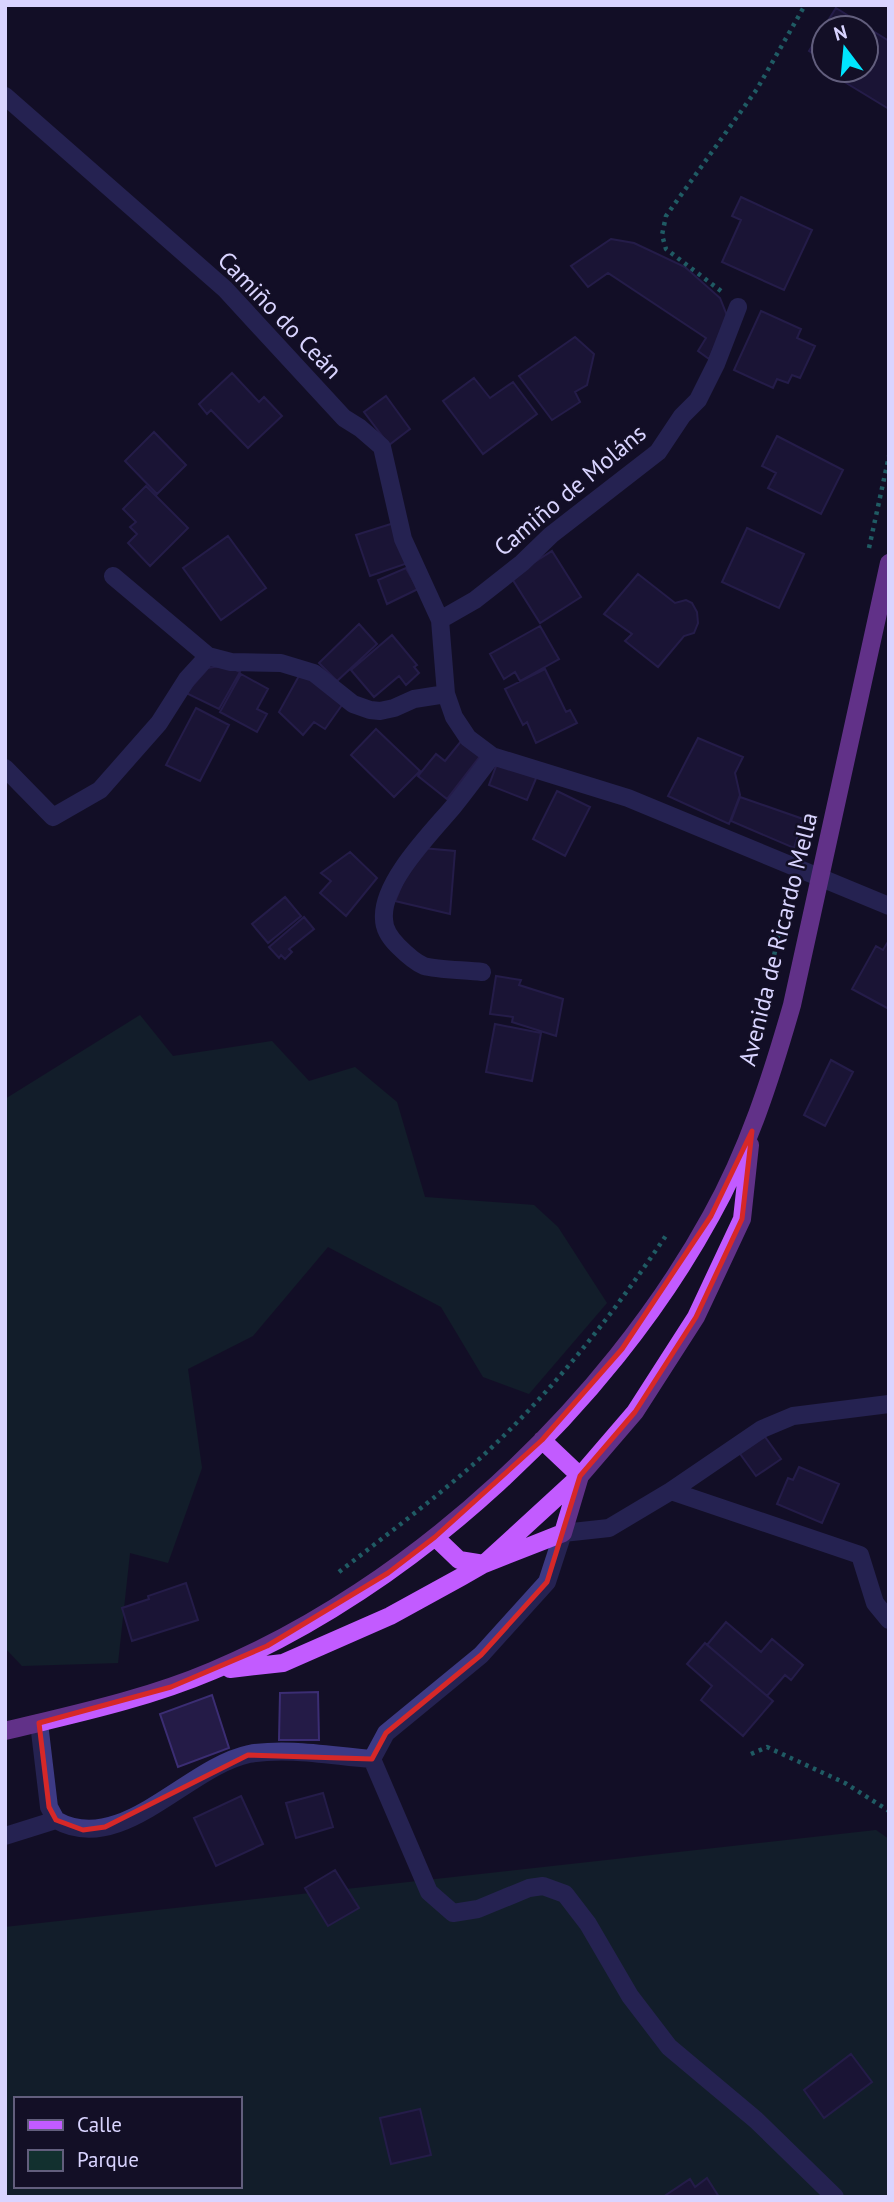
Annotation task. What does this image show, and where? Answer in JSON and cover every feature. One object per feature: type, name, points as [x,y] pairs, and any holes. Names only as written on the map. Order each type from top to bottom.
[{"type":"main road","name":"Avenida de Ricardo Mella","points":[[5,1731],[127,1700],[213,1671],[315,1620],[388,1573],[490,1490],[542,1440],[622,1349],[664,1293],[711,1216],[752,1131],[774,1069],[792,1005],[889,563]]},
{"type":"main road","points":[[435,1537],[459,1560],[484,1563],[580,1476],[635,1412],[696,1317],[742,1219],[752,1131]]},
{"type":"main road","points":[[542,1440],[580,1476]]},
{"type":"main road","points":[[213,1671],[283,1662],[390,1616],[484,1563],[563,1533],[580,1476]]},
{"type":"street","name":"Camiño do Ceán","points":[[5,96],[225,289],[344,418],[382,447],[403,538],[440,620]]},
{"type":"street","name":"Camiño de Moláns","points":[[440,620],[475,600],[522,563],[551,535],[658,452],[682,416],[698,400],[716,364],[738,307]]},
{"type":"street","points":[[113,576],[208,656],[231,662],[281,663],[314,673],[353,704],[370,710],[380,711],[414,699],[446,694]]},
{"type":"street","points":[[440,620],[446,694],[454,717],[468,738],[492,756],[628,798],[889,906]]},
{"type":"street","points":[[5,768],[53,817],[100,790],[159,723],[187,679],[208,656]]},
{"type":"street","points":[[482,972],[424,966],[406,955],[386,931],[384,907],[410,857],[492,756]]},
{"type":"street","points":[[372,1759],[386,1733],[481,1655],[547,1582],[563,1533],[609,1528],[671,1491],[762,1429],[793,1416],[889,1404]]},
{"type":"street","points":[[671,1491],[860,1555],[875,1603],[889,1620]]},
{"type":"street","points":[[39,1723],[49,1807],[56,1820],[68,1827],[83,1830],[105,1827],[131,1818],[216,1767],[248,1755],[276,1752],[372,1759]]},
{"type":"street","points":[[372,1759],[429,1892],[453,1913],[478,1909],[536,1887],[543,1886],[565,1894],[588,1924],[630,1996],[669,2047],[756,2120],[835,2197]]},
{"type":"street","points":[[5,1836],[56,1820]]},
{"type":"path","points":[[738,307],[709,280],[666,249],[662,235],[666,216],[757,89],[805,5]]},
{"type":"path","points":[[866,559],[889,456]]},
{"type":"path","points":[[767,986],[782,922]]},
{"type":"path","points":[[336,1575],[477,1461],[519,1420],[590,1340],[674,1224]]},
{"type":"path","points":[[751,1754],[767,1748],[845,1783],[889,1811]]},
{"type":"highlighted area","points":[[752,1131],[742,1219],[696,1317],[635,1412],[580,1476],[547,1582],[481,1655],[386,1733],[372,1759],[248,1755],[105,1827],[83,1830],[56,1820],[49,1807],[39,1723],[171,1687],[267,1646],[388,1573],[435,1537],[542,1440],[622,1349],[711,1216]]},
{"type":"green space","points":[[140,1015],[173,1056],[272,1041],[309,1081],[355,1067],[397,1102],[425,1197],[534,1205],[558,1227],[607,1303],[529,1394],[483,1377],[441,1307],[328,1247],[253,1336],[188,1369],[202,1468],[168,1563],[130,1553],[118,1663],[22,1666],[5,1648],[5,1099]]},
{"type":"green space","points":[[876,1830],[889,1839],[889,2197],[5,2197],[5,1927]]},
{"type":"building","points":[[836,8],[846,14],[832,14]]},
{"type":"building","points":[[880,35],[889,41],[889,109],[848,84],[880,84]]},
{"type":"building","points":[[741,197],[812,230],[784,290],[722,262],[741,220],[732,216]]},
{"type":"building","points":[[611,239],[634,243],[685,267],[720,298],[728,318],[709,359],[698,351],[706,338],[608,273],[588,287],[571,266]]},
{"type":"building","points":[[761,311],[801,329],[797,338],[815,346],[800,378],[792,375],[788,383],[777,379],[773,388],[734,370]]},
{"type":"building","points":[[575,337],[594,354],[587,385],[575,392],[580,402],[552,420],[519,376]]},
{"type":"building","points":[[232,373],[259,402],[264,397],[282,416],[248,448],[211,410],[207,414],[199,404]]},
{"type":"building","points":[[474,378],[490,398],[513,382],[537,414],[483,454],[443,401]]},
{"type":"building","points":[[386,396],[410,429],[389,445],[364,412]]},
{"type":"building","points":[[154,432],[186,465],[157,494],[125,461]]},
{"type":"building","points":[[777,436],[843,470],[821,514],[768,488],[776,473],[762,466]]},
{"type":"building","points":[[146,486],[188,528],[150,566],[128,543],[137,534],[130,527],[136,522],[123,509]]},
{"type":"building","points":[[394,523],[408,563],[370,576],[356,535]]},
{"type":"building","points":[[747,528],[804,554],[779,608],[722,582]]},
{"type":"building","points":[[228,536],[266,588],[221,620],[183,568]]},
{"type":"building","points":[[552,551],[581,597],[540,623],[511,577]]},
{"type":"building","points":[[406,568],[418,589],[387,604],[378,580]]},
{"type":"building","points":[[638,574],[675,603],[686,600],[692,603],[697,612],[698,623],[694,633],[684,636],[658,667],[625,641],[632,634],[604,614]]},
{"type":"building","points":[[359,624],[377,644],[337,681],[319,663]]},
{"type":"building","points":[[540,626],[559,659],[520,681],[515,672],[504,679],[490,654]]},
{"type":"building","points":[[392,635],[417,665],[414,667],[419,673],[406,685],[399,676],[374,697],[351,670]]},
{"type":"building","points":[[226,665],[240,672],[219,709],[186,693],[208,668]]},
{"type":"building","points":[[545,669],[566,712],[570,710],[577,723],[536,743],[527,722],[523,725],[505,689]]},
{"type":"building","points":[[241,674],[268,689],[257,709],[267,714],[257,732],[220,712]]},
{"type":"building","points":[[300,674],[312,679],[342,705],[325,729],[314,722],[303,735],[279,712]]},
{"type":"building","points":[[196,708],[229,725],[200,781],[166,765]]},
{"type":"building","points":[[376,729],[420,771],[394,797],[351,755]]},
{"type":"building","points":[[698,738],[743,757],[735,773],[740,795],[729,824],[668,796]]},
{"type":"building","points":[[462,740],[481,755],[447,799],[418,776],[436,754],[445,761]]},
{"type":"building","points":[[498,761],[537,776],[527,800],[489,785]]},
{"type":"building","points":[[557,791],[590,807],[565,856],[533,839]]},
{"type":"building","points":[[740,797],[803,819],[794,848],[731,821]]},
{"type":"building","points":[[422,848],[455,851],[450,914],[395,901],[408,870]]},
{"type":"building","points":[[350,852],[377,878],[346,916],[320,893],[331,881],[321,873]]},
{"type":"building","points":[[285,897],[301,916],[268,943],[252,924]]},
{"type":"building","points":[[304,917],[314,929],[289,949],[292,952],[285,959],[281,955],[279,958],[269,947]]},
{"type":"building","points":[[889,940],[889,1009],[852,989],[876,946],[883,950]]},
{"type":"building","points":[[496,976],[521,980],[519,985],[563,999],[556,1036],[512,1022],[513,1017],[490,1014]]},
{"type":"building","points":[[495,1024],[541,1033],[532,1081],[486,1072]]},
{"type":"building","points":[[831,1060],[853,1072],[825,1126],[804,1115]]},
{"type":"building","points":[[763,1434],[781,1459],[756,1476],[738,1451]]},
{"type":"building","points":[[799,1467],[839,1484],[822,1523],[777,1504],[788,1478],[793,1480]]},
{"type":"building","points":[[186,1583],[198,1620],[132,1641],[122,1608]]},
{"type":"building","points":[[726,1622],[761,1652],[772,1639],[803,1665],[791,1680],[785,1675],[767,1696],[707,1645]]},
{"type":"building","points":[[705,1643],[773,1701],[743,1736],[701,1700],[712,1686],[687,1664]]},
{"type":"building","points":[[318,1692],[319,1740],[279,1740],[280,1693]]},
{"type":"building","points":[[212,1695],[229,1748],[178,1767],[160,1714]]},
{"type":"building","points":[[323,1793],[333,1827],[296,1838],[286,1803]]},
{"type":"building","points":[[241,1796],[263,1844],[216,1866],[194,1818]]},
{"type":"building","points":[[335,1870],[359,1908],[328,1926],[305,1888]]},
{"type":"building","points":[[851,2054],[872,2082],[824,2118],[804,2090]]},
{"type":"building","points":[[420,2109],[431,2155],[391,2164],[380,2118]]},
{"type":"building","points":[[707,2178],[719,2197],[663,2197],[690,2179],[695,2187]]}]
